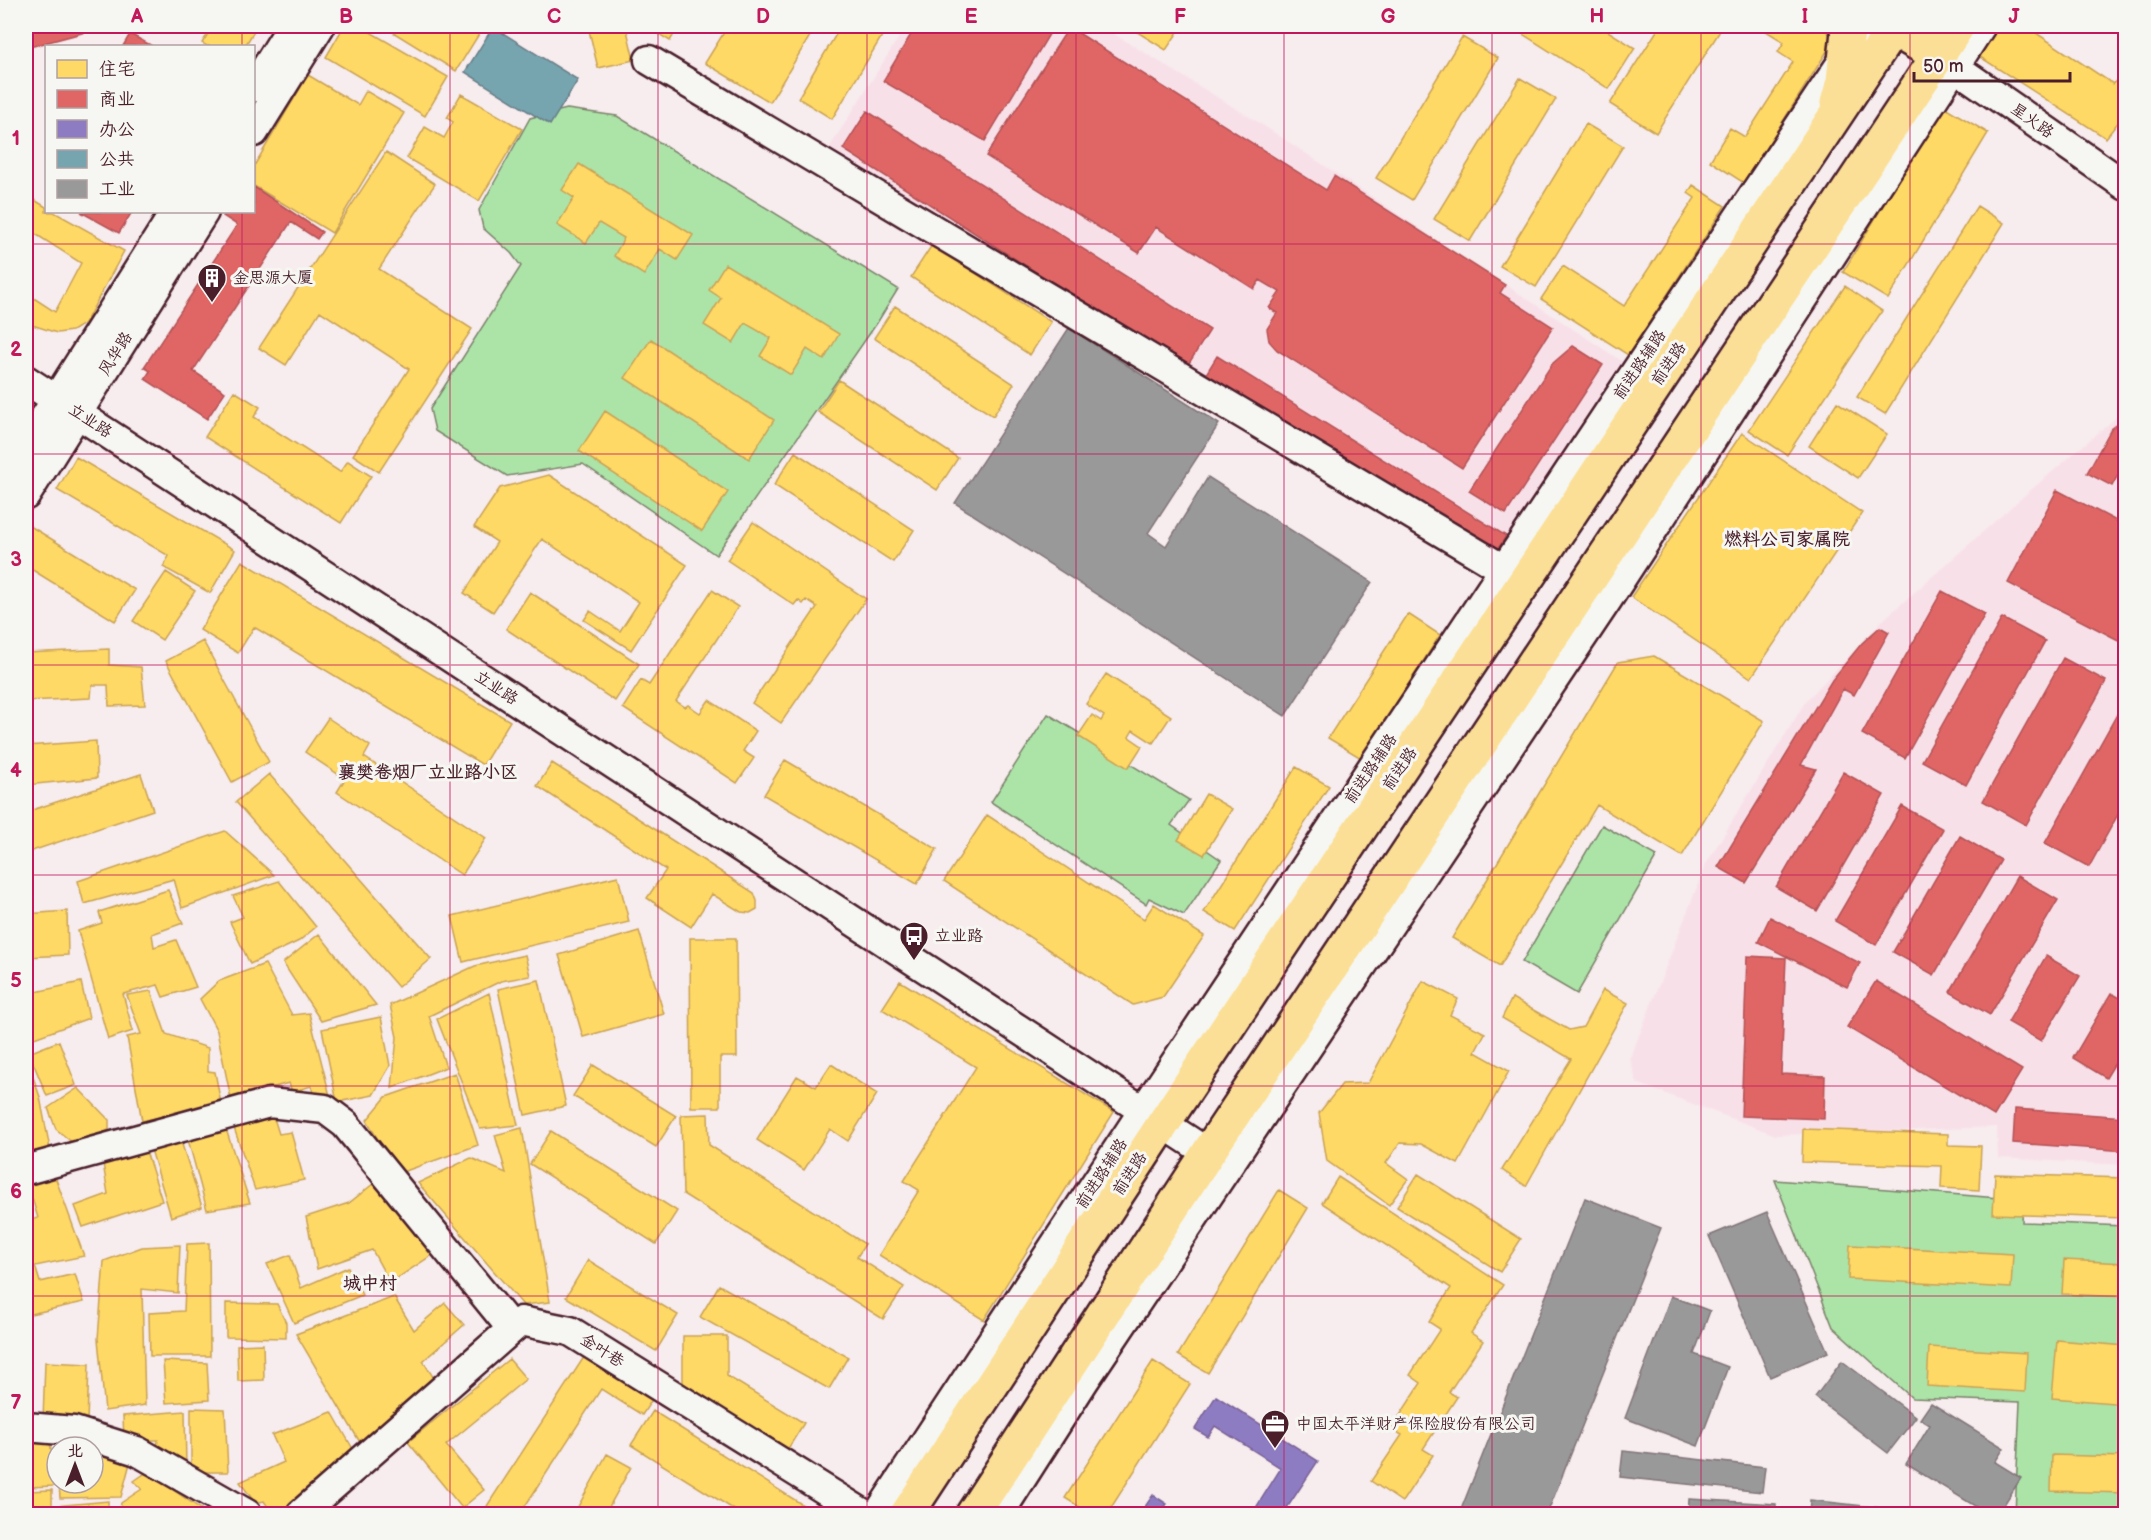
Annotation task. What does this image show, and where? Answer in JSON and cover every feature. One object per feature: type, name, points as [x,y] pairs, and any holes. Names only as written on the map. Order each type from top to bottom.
[{"type":"main road","points":[[1834,117],[1843,81],[1848,31],[1846,26]]},
{"type":"main road","points":[[1892,26],[1947,62]]},
{"type":"main road","name":"前进路","points":[[908,1515],[1153,1118],[1514,575],[1834,117],[1892,26]]},
{"type":"main road","points":[[974,1515],[1208,1153],[1947,62],[1958,26]]},
{"type":"street","points":[[255,85],[292,26]]},
{"type":"street","points":[[255,130],[320,26]]},
{"type":"street","name":"前进路辅路","points":[[1514,575],[1845,58],[1892,26]]},
{"type":"street","points":[[999,1515],[1084,1381],[1606,602],[1947,62],[1981,26]]},
{"type":"street","points":[[649,60],[1514,575]]},
{"type":"street","name":"星火路","points":[[1947,62],[2126,186]]},
{"type":"street","name":"风华路","points":[[26,495],[67,407],[174,213]]},
{"type":"street","name":"风华路","points":[[26,447],[67,407],[203,213]]},
{"type":"street","name":"立业路","points":[[26,380],[1208,1153]]},
{"type":"street","points":[[26,1170],[269,1103],[325,1109],[345,1124],[512,1329],[301,1515]]},
{"type":"street","name":"前进路辅路","points":[[878,1515],[1153,1118]]},
{"type":"street","name":"金叶巷","points":[[512,1329],[521,1321],[570,1331],[864,1515]]},
{"type":"street","points":[[26,1427],[74,1431],[137,1451],[247,1515]]},
{"type":"shaded area","points":[[906,26],[1120,26],[1114,34],[1261,124],[1626,364],[1501,557],[826,153]]},
{"type":"shaded area","points":[[2125,410],[2125,1165],[1998,1158],[1997,1127],[1776,1135],[1637,1083],[1630,1059],[1706,864],[1806,701],[1882,621]]},
{"type":"green space","points":[[567,109],[617,116],[898,289],[877,323],[716,555],[583,464],[507,476],[435,431],[430,409],[521,266],[511,253],[483,228],[479,210],[530,118]]},
{"type":"green space","points":[[1048,714],[1189,800],[1171,825],[1221,860],[1184,915],[1149,898],[1146,904],[991,802]]},
{"type":"green space","points":[[1602,825],[1657,856],[1577,994],[1522,962]]},
{"type":"green space","points":[[1775,1180],[2023,1200],[2022,1222],[2125,1226],[2125,1514],[2015,1514],[2020,1402],[1912,1398],[1833,1327]]},
{"type":"building: 住宅","points":[[213,26],[257,26],[246,45],[205,45],[202,43]]},
{"type":"building: 住宅","points":[[344,26],[360,26],[448,77],[425,116],[326,57]]},
{"type":"building: 住宅","points":[[383,26],[465,26],[479,34],[456,71]]},
{"type":"building: 住宅","points":[[588,26],[626,26],[634,60],[598,68]]},
{"type":"building: 住宅","points":[[646,26],[679,26],[670,41]]},
{"type":"building: 住宅","points":[[728,26],[816,26],[770,102],[705,63]]},
{"type":"building: 住宅","points":[[841,26],[888,26],[832,119],[798,98]]},
{"type":"building: 住宅","points":[[1133,26],[1182,26],[1166,50],[1131,28]]},
{"type":"building: 住宅","points":[[1510,26],[1600,26],[1635,48],[1609,89]]},
{"type":"building: 住宅","points":[[1660,26],[1723,26],[1656,133],[1610,104]]},
{"type":"building: 住宅","points":[[1758,26],[1817,26],[1836,37],[1744,183],[1710,161],[1730,128],[1745,137],[1793,62],[1778,52],[1784,42]]},
{"type":"building: 住宅","points":[[1995,26],[2032,26],[2030,29],[2113,84],[2126,69],[2126,112],[2106,138],[1977,55]]},
{"type":"building: 住宅","points":[[1462,37],[1498,58],[1412,200],[1376,178]]},
{"type":"building: 住宅","points":[[308,75],[358,105],[366,91],[404,113],[332,233],[255,187],[255,164]]},
{"type":"building: 住宅","points":[[1520,78],[1556,99],[1470,241],[1434,219]]},
{"type":"building: 住宅","points":[[461,94],[522,129],[479,201],[407,158],[425,127],[444,138],[453,122],[447,118]]},
{"type":"building: 住宅","points":[[1943,106],[1988,133],[1888,299],[1843,272]]},
{"type":"building: 住宅","points":[[1586,124],[1623,146],[1536,287],[1500,266]]},
{"type":"building: 住宅","points":[[386,152],[435,184],[379,269],[472,329],[379,472],[353,455],[409,369],[320,311],[286,365],[259,348]]},
{"type":"building: 住宅","points":[[579,164],[693,235],[677,260],[660,249],[644,275],[614,256],[624,238],[599,223],[586,243],[557,225],[574,198],[562,190]]},
{"type":"building: 住宅","points":[[1693,185],[1725,206],[1628,355],[1541,299],[1563,266],[1624,306],[1695,198],[1688,193]]},
{"type":"building: 住宅","points":[[26,195],[45,206],[45,213],[56,213],[124,251],[85,323],[72,331],[57,333],[26,323],[26,293],[55,312],[81,263],[26,228]]},
{"type":"building: 住宅","points":[[1977,206],[2004,223],[1885,414],[1857,397]]},
{"type":"building: 住宅","points":[[932,245],[1051,322],[1030,355],[911,277]]},
{"type":"building: 住宅","points":[[725,264],[839,334],[824,360],[807,349],[791,375],[760,356],[771,338],[745,323],[733,343],[704,325],[721,298],[709,290]]},
{"type":"building: 住宅","points":[[1845,286],[1882,311],[1787,455],[1749,430]]},
{"type":"building: 住宅","points":[[895,306],[1014,384],[993,416],[874,338]]},
{"type":"building: 住宅","points":[[651,339],[774,420],[749,459],[625,378]]},
{"type":"building: 住宅","points":[[839,380],[958,458],[937,490],[818,412]]},
{"type":"building: 住宅","points":[[234,391],[260,407],[254,417],[340,472],[348,461],[371,476],[341,523],[205,437]]},
{"type":"building: 住宅","points":[[1837,402],[1887,434],[1858,478],[1809,446]]},
{"type":"building: 住宅","points":[[605,411],[728,492],[702,531],[579,451]]},
{"type":"building: 住宅","points":[[1742,433],[1862,513],[1751,678],[1631,597]]},
{"type":"building: 住宅","points":[[795,452],[914,530],[893,562],[774,485]]},
{"type":"building: 住宅","points":[[76,457],[235,550],[210,593],[163,567],[169,556],[57,490]]},
{"type":"building: 住宅","points":[[549,475],[687,565],[631,650],[584,620],[590,611],[620,631],[639,602],[542,539],[493,612],[464,593],[497,542],[474,527],[500,488]]},
{"type":"building: 住宅","points":[[753,522],[866,599],[781,723],[752,703],[817,607],[806,600],[803,604],[798,600],[794,605],[727,560]]},
{"type":"building: 住宅","points":[[30,526],[135,590],[115,621],[26,566],[26,533]]},
{"type":"building: 住宅","points":[[242,561],[510,721],[483,765],[254,627],[238,653],[200,630]]},
{"type":"building: 住宅","points":[[166,572],[195,591],[162,640],[133,621]]},
{"type":"building: 住宅","points":[[712,590],[738,607],[676,701],[700,713],[709,700],[756,731],[743,751],[754,758],[737,783],[623,708],[641,680],[649,685]]},
{"type":"building: 住宅","points":[[530,592],[639,664],[615,701],[506,629]]},
{"type":"building: 住宅","points":[[1408,614],[1440,635],[1361,758],[1328,738]]},
{"type":"building: 住宅","points":[[203,641],[269,762],[232,782],[166,661]]},
{"type":"building: 住宅","points":[[109,649],[109,665],[141,667],[145,705],[109,706],[108,685],[92,685],[91,698],[26,701],[26,653]]},
{"type":"building: 住宅","points":[[1654,656],[1764,721],[1682,856],[1597,805],[1500,966],[1452,938],[1618,662]]},
{"type":"building: 住宅","points":[[1106,674],[1171,716],[1153,743],[1133,730],[1129,737],[1142,746],[1128,768],[1078,736],[1092,715],[1101,721],[1104,716],[1086,704]]},
{"type":"building: 住宅","points":[[328,718],[370,746],[364,757],[486,838],[462,875],[337,792],[345,779],[305,752]]},
{"type":"building: 住宅","points":[[96,741],[97,778],[26,785],[26,746]]},
{"type":"building: 住宅","points":[[785,760],[937,849],[917,884],[764,795]]},
{"type":"building: 住宅","points":[[552,763],[754,893],[757,909],[750,913],[741,912],[712,894],[691,927],[647,898],[666,870],[537,786]]},
{"type":"building: 住宅","points":[[1296,767],[1329,786],[1235,931],[1204,912]]},
{"type":"building: 住宅","points":[[141,774],[153,810],[26,853],[26,812]]},
{"type":"building: 住宅","points":[[269,774],[431,959],[398,987],[236,802]]},
{"type":"building: 住宅","points":[[1206,794],[1232,809],[1204,855],[1178,840]]},
{"type":"building: 住宅","points":[[987,815],[1144,919],[1154,904],[1204,936],[1163,997],[1133,1005],[944,881]]},
{"type":"building: 住宅","points":[[225,831],[274,875],[182,908],[174,879],[84,904],[78,881]]},
{"type":"building: 住宅","points":[[618,876],[629,922],[463,962],[452,916]]},
{"type":"building: 住宅","points":[[279,881],[316,927],[299,941],[250,964],[230,922],[243,917],[233,896]]},
{"type":"building: 住宅","points":[[168,890],[183,923],[152,934],[154,947],[176,940],[196,987],[163,997],[158,985],[123,994],[133,1031],[108,1039],[78,931],[102,923],[99,912]]},
{"type":"building: 住宅","points":[[67,911],[68,955],[26,957],[26,914]]},
{"type":"building: 住宅","points":[[639,931],[664,1014],[583,1037],[559,955]]},
{"type":"building: 住宅","points":[[319,934],[376,1005],[321,1021],[283,963]]},
{"type":"building: 住宅","points":[[690,938],[736,938],[737,1057],[720,1057],[720,1107],[691,1107]]},
{"type":"building: 住宅","points":[[525,955],[530,976],[501,981],[429,1016],[446,1067],[392,1088],[397,1037],[390,1005],[475,966]]},
{"type":"building: 住宅","points":[[265,964],[292,1015],[309,1013],[331,1100],[317,1103],[311,1086],[292,1092],[289,1083],[231,1099],[217,1031],[200,999],[219,981]]},
{"type":"building: 住宅","points":[[539,980],[566,1106],[525,1115],[498,989]]},
{"type":"building: 住宅","points":[[900,981],[1114,1112],[984,1320],[879,1255],[919,1190],[904,1181],[976,1067],[882,1009]]},
{"type":"building: 住宅","points":[[1423,981],[1458,999],[1450,1015],[1485,1033],[1475,1052],[1509,1071],[1458,1164],[1421,1144],[1400,1143],[1386,1163],[1408,1179],[1389,1205],[1327,1161],[1319,1113],[1342,1084],[1368,1083]]},
{"type":"building: 住宅","points":[[81,982],[89,1018],[26,1041],[26,988],[33,985],[36,992]]},
{"type":"building: 住宅","points":[[1603,990],[1628,1003],[1526,1186],[1502,1170],[1571,1059],[1502,1018],[1512,998],[1569,1030],[1583,1027]]},
{"type":"building: 住宅","points":[[151,991],[166,1034],[208,1048],[208,1071],[215,1072],[221,1104],[142,1121],[127,1037],[141,1034],[127,995]]},
{"type":"building: 住宅","points":[[489,993],[518,1125],[480,1129],[437,1019]]},
{"type":"building: 住宅","points":[[381,1017],[390,1066],[373,1095],[337,1102],[322,1029]]},
{"type":"building: 住宅","points":[[59,1041],[76,1085],[47,1096],[29,1053]]},
{"type":"building: 住宅","points":[[26,1057],[40,1097],[50,1149],[26,1155]]},
{"type":"building: 住宅","points":[[831,1064],[877,1094],[848,1141],[830,1129],[804,1170],[757,1140],[797,1076],[816,1087]]},
{"type":"building: 住宅","points":[[593,1065],[676,1116],[656,1147],[573,1096]]},
{"type":"building: 住宅","points":[[455,1073],[478,1145],[397,1174],[367,1120],[386,1097]]},
{"type":"building: 住宅","points":[[78,1088],[109,1120],[109,1130],[74,1144],[56,1129],[48,1108]]},
{"type":"building: 住宅","points":[[272,1112],[279,1134],[291,1132],[304,1180],[255,1190],[232,1122]]},
{"type":"building: 住宅","points":[[708,1114],[709,1145],[865,1244],[857,1257],[904,1287],[883,1319],[683,1194],[681,1115]]},
{"type":"building: 住宅","points":[[224,1123],[250,1203],[207,1210],[186,1132]]},
{"type":"building: 住宅","points":[[522,1128],[550,1302],[523,1305],[418,1183],[471,1158],[506,1173],[495,1135]]},
{"type":"building: 住宅","points":[[1803,1129],[1948,1134],[1948,1145],[1981,1146],[1979,1190],[1941,1188],[1942,1166],[1802,1162]]},
{"type":"building: 住宅","points":[[551,1131],[677,1211],[656,1244],[530,1164]]},
{"type":"building: 住宅","points":[[179,1135],[202,1207],[171,1217],[150,1146]]},
{"type":"building: 住宅","points":[[144,1145],[162,1201],[83,1227],[75,1206],[108,1194],[102,1157]]},
{"type":"building: 住宅","points":[[53,1171],[84,1256],[35,1266],[40,1282],[75,1274],[84,1302],[26,1315],[26,1221],[38,1218],[26,1178]]},
{"type":"building: 住宅","points":[[1418,1174],[1521,1239],[1500,1272],[1397,1207]]},
{"type":"building: 住宅","points":[[1995,1174],[2126,1178],[2126,1218],[1993,1214]]},
{"type":"building: 住宅","points":[[1338,1177],[1503,1285],[1471,1333],[1483,1341],[1449,1392],[1457,1397],[1423,1449],[1433,1455],[1402,1502],[1371,1481],[1402,1435],[1391,1429],[1421,1383],[1410,1375],[1440,1329],[1429,1322],[1451,1288],[1322,1203]]},
{"type":"building: 住宅","points":[[378,1180],[438,1251],[390,1283],[372,1250],[317,1269],[306,1217],[349,1203]]},
{"type":"building: 住宅","points":[[1279,1190],[1308,1208],[1208,1373],[1178,1355]]},
{"type":"building: 住宅","points":[[209,1243],[210,1356],[150,1356],[149,1313],[184,1311],[187,1244]]},
{"type":"building: 住宅","points":[[180,1245],[178,1293],[142,1289],[145,1405],[105,1411],[98,1339],[104,1261],[142,1247]]},
{"type":"building: 住宅","points":[[1850,1245],[2013,1254],[2011,1288],[1848,1279]]},
{"type":"building: 住宅","points":[[290,1255],[301,1288],[348,1267],[362,1295],[294,1323],[267,1264]]},
{"type":"building: 住宅","points":[[588,1260],[678,1315],[656,1351],[566,1297]]},
{"type":"building: 住宅","points":[[2064,1260],[2126,1263],[2126,1297],[2062,1294]]},
{"type":"building: 住宅","points":[[719,1285],[848,1357],[829,1389],[700,1317]]},
{"type":"building: 住宅","points":[[394,1297],[414,1330],[445,1303],[464,1325],[423,1361],[437,1383],[361,1444],[296,1334]]},
{"type":"building: 住宅","points":[[226,1303],[277,1304],[286,1323],[286,1338],[226,1337]]},
{"type":"building: 住宅","points":[[683,1336],[727,1336],[727,1376],[804,1423],[786,1452],[683,1390]]},
{"type":"building: 住宅","points":[[2057,1340],[2126,1346],[2126,1404],[2052,1398]]},
{"type":"building: 住宅","points":[[263,1344],[264,1380],[238,1381],[237,1345]]},
{"type":"building: 住宅","points":[[1929,1347],[2027,1353],[2025,1392],[1927,1386]]},
{"type":"building: 住宅","points":[[588,1351],[655,1395],[642,1415],[601,1389],[520,1514],[500,1514],[487,1506]]},
{"type":"building: 住宅","points":[[509,1359],[526,1379],[446,1445],[484,1490],[462,1508],[408,1442]]},
{"type":"building: 住宅","points":[[163,1361],[207,1363],[209,1400],[166,1403]]},
{"type":"building: 住宅","points":[[1153,1361],[1190,1384],[1107,1514],[1091,1514],[1065,1498]]},
{"type":"building: 住宅","points":[[45,1362],[89,1364],[87,1423],[43,1421]]},
{"type":"building: 住宅","points":[[191,1408],[225,1409],[228,1472],[191,1472]]},
{"type":"building: 住宅","points":[[185,1411],[186,1469],[156,1456],[158,1440],[124,1440],[123,1416]]},
{"type":"building: 住宅","points":[[653,1411],[803,1505],[797,1514],[741,1514],[631,1445]]},
{"type":"building: 住宅","points":[[332,1412],[357,1456],[288,1514],[273,1514],[264,1501],[255,1503],[240,1482],[284,1462],[272,1435]]},
{"type":"building: 住宅","points":[[26,1439],[45,1440],[45,1486],[26,1487]]},
{"type":"building: 住宅","points":[[105,1448],[130,1463],[121,1497],[60,1498],[60,1495],[105,1495]]},
{"type":"building: 住宅","points":[[607,1454],[631,1467],[609,1507],[623,1514],[574,1514]]},
{"type":"building: 住宅","points":[[2052,1455],[2126,1457],[2126,1493],[2051,1491]]},
{"type":"building: 住宅","points":[[147,1472],[208,1514],[119,1514],[121,1503],[142,1489],[134,1481]]},
{"type":"building: 住宅","points":[[45,1490],[45,1495],[52,1495],[52,1514],[26,1514],[26,1491]]},
{"type":"building: 住宅","points":[[108,1501],[108,1514],[56,1514],[55,1506]]},
{"type":"building: 商业","points":[[26,26],[103,26],[104,27],[26,48]]},
{"type":"building: 商业","points":[[916,26],[1054,26],[985,141],[883,81]]},
{"type":"building: 商业","points":[[1069,27],[1326,190],[1334,176],[1505,285],[1500,293],[1553,327],[1462,468],[1277,350],[1269,341],[1267,329],[1277,313],[1269,308],[1280,292],[1260,280],[1254,289],[1156,227],[1139,253],[986,156]]},
{"type":"building: 商业","points":[[130,34],[150,45],[124,45]]},
{"type":"building: 商业","points":[[867,111],[1210,330],[1186,368],[843,149]]},
{"type":"building: 商业","name":"金思源大厦","points":[[255,188],[322,232],[317,239],[291,222],[193,371],[225,392],[207,419],[145,379],[150,371],[144,367],[237,225],[223,216],[225,213],[255,213]]},
{"type":"building: 商业","points":[[83,213],[131,213],[119,233]]},
{"type":"building: 商业","points":[[1573,346],[1603,365],[1506,514],[1469,491],[1552,364]]},
{"type":"building: 商业","points":[[1217,356],[1506,536],[1495,554],[1206,374]]},
{"type":"building: 商业","points":[[2126,418],[2126,460],[2112,486],[2087,473],[2111,429]]},
{"type":"building: 商业","points":[[2057,490],[2126,526],[2126,644],[2008,583]]},
{"type":"building: 商业","points":[[1942,591],[1985,614],[1905,758],[1862,734]]},
{"type":"building: 商业","points":[[2002,618],[2045,641],[1966,785],[1922,761]]},
{"type":"building: 商业","points":[[1880,627],[1889,632],[1854,695],[1843,689],[1801,765],[1816,769],[1746,883],[1718,867],[1832,680],[1862,643]]},
{"type":"building: 商业","points":[[2063,658],[2106,681],[2026,825],[1983,801]]},
{"type":"building: 商业","points":[[2125,700],[2126,800],[2089,867],[2045,843]]},
{"type":"building: 商业","points":[[1843,772],[1884,795],[1817,911],[1776,887]]},
{"type":"building: 商业","points":[[1902,806],[1943,829],[1876,945],[1835,921]]},
{"type":"building: 商业","points":[[1960,836],[2001,860],[1934,975],[1893,952]]},
{"type":"building: 商业","points":[[2017,876],[2058,900],[1990,1015],[1950,992]]},
{"type":"building: 商业","points":[[1770,917],[1860,963],[1847,987],[1758,942]]},
{"type":"building: 商业","points":[[1747,956],[1786,958],[1781,1074],[1825,1076],[1824,1119],[1741,1116]]},
{"type":"building: 商业","points":[[2046,956],[2080,976],[2041,1041],[2008,1022]]},
{"type":"building: 商业","points":[[1876,981],[2022,1070],[1994,1116],[1847,1027]]},
{"type":"building: 商业","points":[[2111,993],[2126,1001],[2126,1045],[2106,1078],[2073,1058]]},
{"type":"building: 商业","points":[[2015,1109],[2126,1117],[2126,1151],[2013,1143]]},
{"type":"building: 办公","name":"中国太平洋财产保险股份有限公司","points":[[1216,1396],[1318,1461],[1283,1514],[1252,1514],[1281,1468],[1215,1426],[1208,1437],[1195,1429]]},
{"type":"building: 办公","points":[[1153,1495],[1167,1504],[1160,1514],[1140,1514]]},
{"type":"building: 公共","points":[[493,27],[578,80],[550,125],[465,72]]},
{"type":"building: 工业","points":[[1069,328],[1219,424],[1148,533],[1166,546],[1208,477],[1372,582],[1285,716],[955,503]]},
{"type":"building: 工业","points":[[1585,1198],[1661,1228],[1547,1514],[1465,1514],[1460,1512]]},
{"type":"building: 工业","points":[[1767,1212],[1828,1352],[1770,1377],[1709,1236]]},
{"type":"building: 工业","points":[[1671,1296],[1710,1311],[1694,1354],[1728,1367],[1698,1446],[1625,1418]]},
{"type":"building: 工业","points":[[1842,1361],[1916,1417],[1888,1453],[1815,1397]]},
{"type":"building: 工业","points":[[1931,1403],[2004,1448],[1995,1462],[2021,1478],[1998,1514],[1988,1514],[1906,1464],[1930,1425],[1920,1419]]},
{"type":"building: 工业","points":[[1623,1451],[1765,1467],[1762,1492],[1620,1477]]},
{"type":"building: 工业","points":[[1689,1499],[1776,1504],[1776,1514],[1688,1514]]},
{"type":"building: 工业","points":[[1810,1500],[1936,1514],[1809,1514]]},
{"type":"place","name":"金思源大厦","points":[[212,304]]},
{"type":"place","name":"立业路","points":[[914,962]]},
{"type":"place","name":"中国太平洋财产保险股份有限公司","points":[[1275,1450]]},
{"type":"district","name":"燃料公司家属院","points":[[1787,539]]},
{"type":"district","name":"襄樊卷烟厂立业路小区","points":[[428,772]]},
{"type":"district","name":"城中村","points":[[370,1283]]}]
